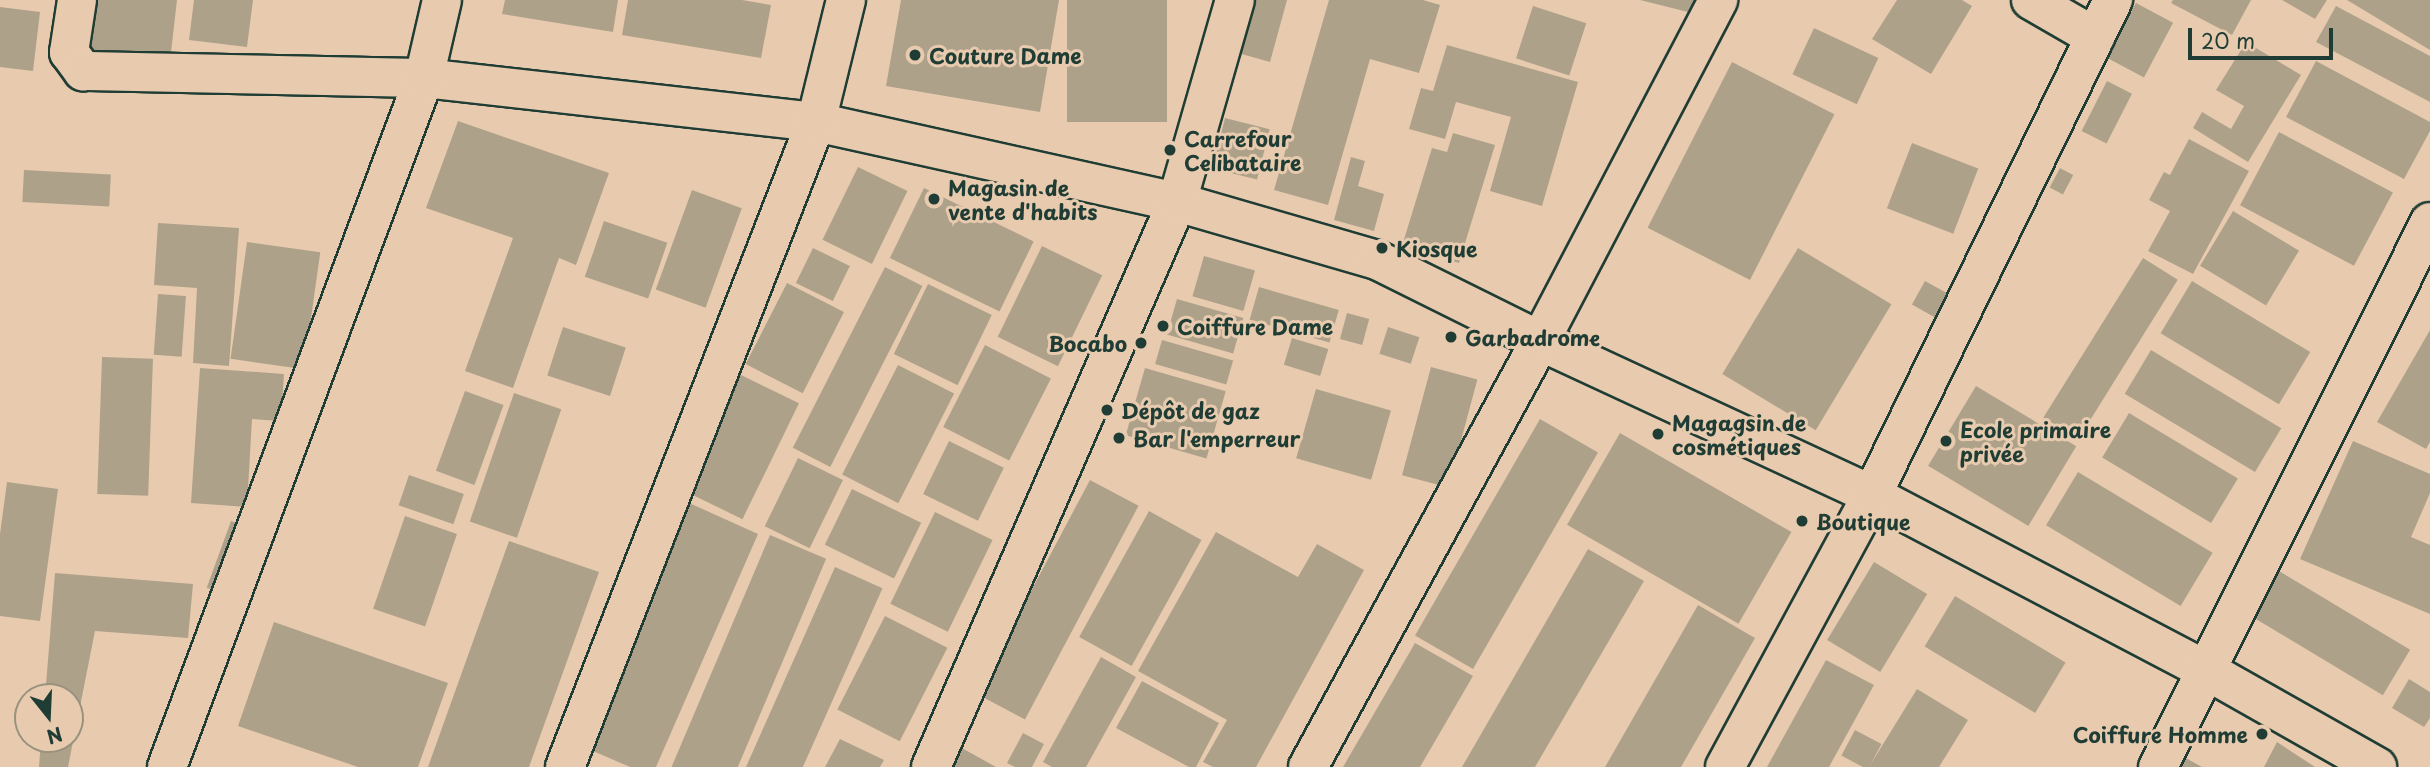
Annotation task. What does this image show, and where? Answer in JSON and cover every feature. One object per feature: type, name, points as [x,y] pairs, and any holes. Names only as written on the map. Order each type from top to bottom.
[{"type":"street","points":[[77,0],[69,52],[83,71],[424,78],[816,122],[1177,202],[1377,260],[1540,341],[1872,495],[2204,669],[2377,767]]},
{"type":"street","points":[[167,767],[424,78],[442,0]]},
{"type":"street","points":[[565,767],[816,122],[846,0]]},
{"type":"street","points":[[931,767],[1177,202],[1235,0]]},
{"type":"street","points":[[1308,767],[1540,341],[1718,0]]},
{"type":"street","points":[[2031,0],[2095,37]]},
{"type":"street","points":[[1725,767],[1872,495],[2113,0]]},
{"type":"street","points":[[2158,767],[2204,669],[2430,222]]},
{"type":"building","points":[[95,0],[177,0],[170,61],[89,52]]},
{"type":"building","points":[[194,0],[253,0],[247,47],[189,40]]},
{"type":"building","points":[[505,0],[618,0],[613,32],[502,14]]},
{"type":"building","points":[[628,0],[742,0],[771,5],[761,58],[622,35]]},
{"type":"building","points":[[901,0],[1059,0],[1040,112],[886,86]]},
{"type":"building","points":[[1067,0],[1167,0],[1167,122],[1067,122]]},
{"type":"building","points":[[1246,0],[1287,0],[1270,62],[1231,51]]},
{"type":"building","points":[[1329,0],[1423,0],[1440,5],[1419,73],[1370,59],[1328,205],[1274,190]]},
{"type":"building","points":[[1640,0],[1704,0],[1700,15]]},
{"type":"building","points":[[1897,0],[1962,0],[1972,6],[1931,74],[1872,39]]},
{"type":"building","points":[[2173,0],[2251,0],[2232,35],[2171,3]]},
{"type":"building","points":[[2282,0],[2327,0],[2315,19]]},
{"type":"building","points":[[2347,0],[2430,0],[2430,50]]},
{"type":"building","points":[[2136,3],[2173,23],[2144,77],[2107,58]]},
{"type":"building","points":[[1533,6],[1586,23],[1569,76],[1516,58]]},
{"type":"building","points":[[2336,6],[2430,56],[2430,102],[2316,42]]},
{"type":"building","points":[[0,7],[40,12],[33,71],[0,67]]},
{"type":"building","points":[[1814,28],[1878,58],[1857,104],[1792,74]]},
{"type":"building","points":[[2246,42],[2301,75],[2248,162],[2193,128],[2202,112],[2231,129],[2244,106],[2216,90]]},
{"type":"building","points":[[1447,45],[1578,82],[1542,206],[1490,191],[1511,117],[1456,102],[1445,139],[1409,129],[1421,88],[1433,91]]},
{"type":"building","points":[[2316,61],[2430,122],[2430,131],[2404,179],[2286,117]]},
{"type":"building","points":[[1732,62],[1834,114],[1750,280],[1648,228]]},
{"type":"building","points":[[2107,81],[2132,94],[2107,144],[2082,131]]},
{"type":"building","points":[[1225,118],[1270,129],[1257,180],[1212,168]]},
{"type":"building","points":[[458,121],[609,173],[576,265],[559,258],[513,388],[465,371],[513,238],[426,208]]},
{"type":"building","points":[[2279,132],[2393,193],[2354,266],[2240,205]]},
{"type":"building","points":[[1453,133],[1495,145],[1459,263],[1402,246],[1432,148],[1447,152]]},
{"type":"building","points":[[2189,139],[2249,171],[2193,274],[2148,251],[2170,211],[2149,200],[2164,172],[2170,175]]},
{"type":"building","points":[[1912,143],[1978,168],[1953,234],[1887,208]]},
{"type":"building","points":[[1351,157],[1365,161],[1358,186],[1384,194],[1374,231],[1334,220]]},
{"type":"building","points":[[858,167],[907,191],[872,264],[822,240]]},
{"type":"building","points":[[2060,168],[2073,175],[2063,194],[2050,187]]},
{"type":"building","points":[[24,170],[111,175],[109,207],[22,202]]},
{"type":"building","points":[[924,188],[1034,241],[999,312],[890,258]]},
{"type":"building","points":[[692,190],[742,208],[706,308],[656,290]]},
{"type":"building","points":[[2233,211],[2299,251],[2266,306],[2200,266]]},
{"type":"building","points":[[604,221],[667,243],[648,299],[585,277]]},
{"type":"building","points":[[158,223],[239,228],[229,366],[193,363],[197,288],[154,285]]},
{"type":"building","points":[[247,242],[320,252],[304,369],[231,359]]},
{"type":"building","points":[[1042,246],[1102,275],[1058,366],[998,337]]},
{"type":"building","points":[[813,248],[850,266],[833,301],[796,283]]},
{"type":"building","points":[[1798,248],[1891,304],[1816,430],[1722,374]]},
{"type":"building","points":[[1204,256],[1255,271],[1243,311],[1192,296]]},
{"type":"building","points":[[2143,258],[2178,280],[2078,439],[2043,417]]},
{"type":"building","points":[[885,267],[922,286],[830,467],[793,448]]},
{"type":"building","points":[[1925,281],[1950,295],[1937,319],[1912,305]]},
{"type":"building","points":[[2192,281],[2310,352],[2279,404],[2161,333]]},
{"type":"building","points":[[787,283],[844,312],[803,393],[746,364]]},
{"type":"building","points":[[928,284],[992,315],[958,385],[894,354]]},
{"type":"building","points":[[1259,287],[1339,310],[1329,343],[1250,320]]},
{"type":"building","points":[[158,294],[186,296],[182,357],[154,355]]},
{"type":"building","points":[[1177,299],[1243,318],[1233,354],[1167,335]]},
{"type":"building","points":[[1347,313],[1369,319],[1362,345],[1340,339]]},
{"type":"building","points":[[563,327],[626,347],[610,396],[547,376]]},
{"type":"building","points":[[1388,327],[1419,337],[1411,364],[1379,354]]},
{"type":"building","points":[[2430,330],[2430,442],[2426,449],[2377,422]]},
{"type":"building","points":[[1292,338],[1328,349],[1320,376],[1284,365]]},
{"type":"building","points":[[1162,340],[1233,360],[1226,384],[1155,364]]},
{"type":"building","points":[[985,345],[1051,379],[1009,461],[943,427]]},
{"type":"building","points":[[2151,350],[2281,428],[2255,472],[2125,394]]},
{"type":"building","points":[[102,357],[153,359],[148,496],[97,494]]},
{"type":"building","points":[[898,365],[954,394],[898,503],[842,475]]},
{"type":"building","points":[[1431,367],[1477,379],[1448,488],[1402,475]]},
{"type":"building","points":[[200,368],[284,374],[281,421],[252,419],[247,507],[191,503]]},
{"type":"building","points":[[1145,368],[1226,391],[1206,458],[1126,435]]},
{"type":"building","points":[[737,373],[799,403],[742,519],[680,489]]},
{"type":"building","points":[[1976,386],[2076,446],[2028,526],[1928,466]]},
{"type":"building","points":[[1316,389],[1391,410],[1371,480],[1296,458]]},
{"type":"building","points":[[465,391],[504,405],[474,485],[436,471]]},
{"type":"building","points":[[514,393],[561,409],[517,538],[470,522]]},
{"type":"building","points":[[2129,413],[2238,478],[2211,523],[2102,458]]},
{"type":"building","points":[[1540,419],[1598,452],[1473,669],[1415,636]]},
{"type":"building","points":[[1620,433],[1791,532],[1738,624],[1567,525]]},
{"type":"building","points":[[949,441],[1004,468],[978,521],[923,494]]},
{"type":"building","points":[[2353,441],[2430,474],[2430,493],[2411,537],[2430,545],[2430,614],[2300,559]]},
{"type":"building","points":[[798,458],[843,480],[810,548],[765,526]]},
{"type":"building","points":[[2078,472],[2213,553],[2181,606],[2046,525]]},
{"type":"building","points":[[409,475],[464,494],[453,524],[399,505]]},
{"type":"building","points":[[1090,480],[1139,506],[1025,719],[976,694]]},
{"type":"building","points":[[7,482],[58,489],[40,621],[0,616],[0,534]]},
{"type":"building","points":[[852,489],[921,523],[894,578],[825,545]]},
{"type":"building","points":[[687,502],[758,534],[656,767],[630,767],[579,745]]},
{"type":"building","points":[[1149,511],[1201,540],[1132,666],[1079,637]]},
{"type":"building","points":[[935,512],[993,540],[948,632],[890,604]]},
{"type":"building","points":[[405,516],[457,534],[425,627],[373,609]]},
{"type":"building","points":[[231,521],[253,529],[228,596],[207,588]]},
{"type":"building","points":[[1216,532],[1298,577],[1317,544],[1364,570],[1256,767],[1213,767],[1203,762],[1227,720],[1138,671]]},
{"type":"building","points":[[770,535],[826,559],[738,767],[672,767]]},
{"type":"building","points":[[509,541],[599,572],[529,767],[428,767]]},
{"type":"building","points":[[1588,549],[1644,581],[1535,767],[1462,767]]},
{"type":"building","points":[[1874,562],[1927,594],[1880,672],[1827,640]]},
{"type":"building","points":[[835,567],[883,588],[803,767],[746,767]]},
{"type":"building","points":[[2279,571],[2410,650],[2383,695],[2252,616]]},
{"type":"building","points":[[55,573],[193,584],[188,638],[95,631],[84,686],[84,683],[46,683]]},
{"type":"building","points":[[1955,596],[2066,662],[2035,713],[1925,647]]},
{"type":"building","points":[[1698,605],[1755,638],[1681,767],[1605,767]]},
{"type":"building","points":[[885,616],[947,648],[900,741],[837,710]]},
{"type":"building","points":[[274,622],[448,683],[418,767],[358,767],[238,726]]},
{"type":"building","points":[[1415,643],[1473,676],[1420,767],[1343,767]]},
{"type":"building","points":[[1101,657],[1136,677],[1086,767],[1052,767],[1043,762]]},
{"type":"building","points":[[1826,660],[1874,685],[1829,767],[1767,767]]},
{"type":"building","points":[[2409,679],[2430,692],[2430,718],[2424,727],[2392,708]]},
{"type":"building","points":[[1142,681],[1219,723],[1196,767],[1189,767],[1116,728]]},
{"type":"building","points":[[1917,689],[1968,720],[1939,767],[1869,767]]},
{"type":"building","points":[[1855,730],[1881,744],[1869,767],[1863,767],[1841,756]]},
{"type":"building","points":[[1023,733],[1044,744],[1032,767],[1015,767],[1007,763]]},
{"type":"building","points":[[840,739],[884,760],[880,767],[825,767]]},
{"type":"building","points":[[2277,742],[2315,767],[2264,767]]},
{"type":"building","points":[[960,747],[996,767],[949,767]]},
{"type":"building","points":[[40,753],[71,753],[68,767],[39,767]]},
{"type":"building","points":[[2184,757],[2202,767],[2179,767]]},
{"type":"place","name":"Couture Dame","points":[[915,55]]},
{"type":"place","name":"Carrefour Celibataire","points":[[1170,150]]},
{"type":"place","name":"Magasin de vente d'habits","points":[[934,199]]},
{"type":"place","name":"Kiosque","points":[[1382,248]]},
{"type":"place","name":"Coiffure Dame","points":[[1163,326]]},
{"type":"place","name":"Garbadrome","points":[[1451,337]]},
{"type":"place","name":"Bocabo","points":[[1141,343]]},
{"type":"place","name":"Dépôt de gaz","points":[[1107,410]]},
{"type":"place","name":"Magagsin de cosmétiques","points":[[1658,434]]},
{"type":"place","name":"Bar l'emperreur","points":[[1119,438]]},
{"type":"place","name":"Ecole primaire privée","points":[[1946,441]]},
{"type":"place","name":"Boutique","points":[[1802,521]]},
{"type":"place","name":"Coiffure Homme","points":[[2262,734]]}]
